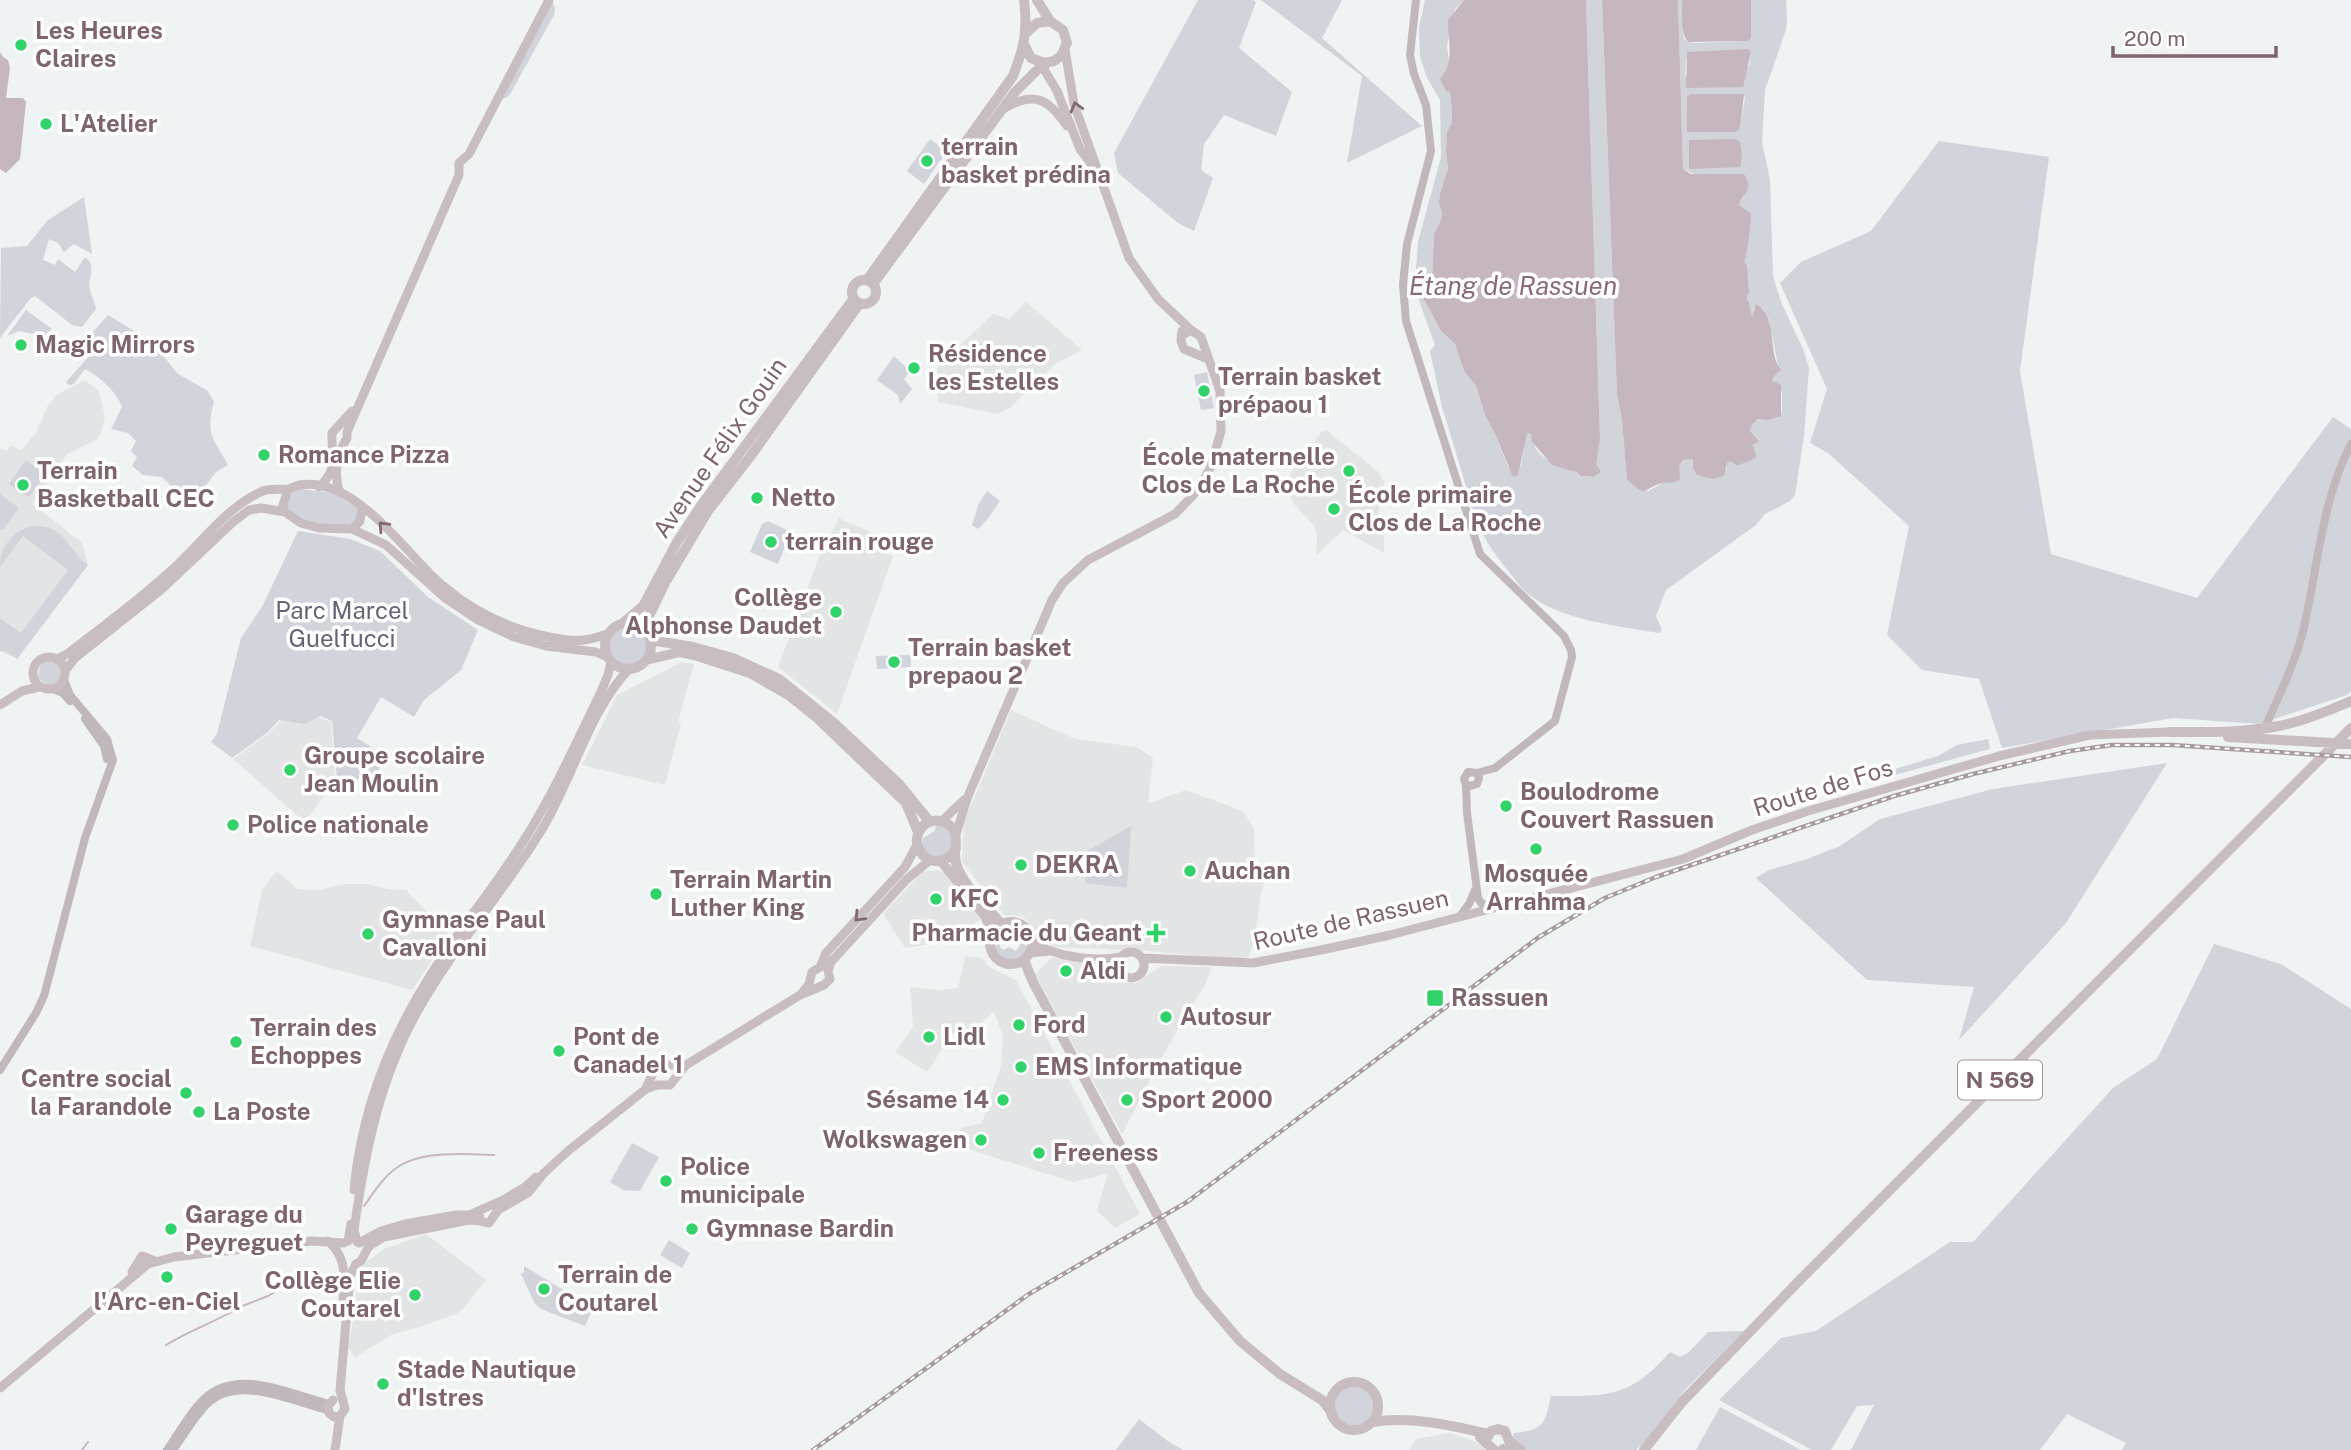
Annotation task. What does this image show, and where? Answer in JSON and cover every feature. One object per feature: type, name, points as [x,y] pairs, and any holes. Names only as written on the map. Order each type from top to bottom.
[{"type":"main road","points":[[320,487],[333,468],[332,433],[342,430],[359,401],[464,165],[549,0]]},
{"type":"main road","name":"Avenue Félix Gouin","points":[[870,282],[1013,76],[1025,46],[1024,0]]},
{"type":"main road","points":[[1002,925],[960,872],[955,860],[956,834],[968,796],[1048,610],[1063,583],[1088,560],[1175,514],[1200,488],[1211,466],[1221,431],[1220,391],[1199,334],[1187,333],[1129,258],[1074,104],[1065,50],[1066,37],[1063,30],[1050,22],[1037,0]]},
{"type":"main road","points":[[1026,33],[1037,23],[1050,22]]},
{"type":"main road","points":[[1025,46],[1031,58],[1044,63],[1074,137],[1099,178]]},
{"type":"main road","name":"Avenue Félix Gouin","points":[[857,301],[852,290],[855,283],[870,282],[1028,77],[1044,63],[1058,59],[1065,50]]},
{"type":"main road","points":[[1000,111],[1025,98],[1042,100],[1056,111],[1074,137]]},
{"type":"main road","name":"Avenue Félix Gouin","points":[[857,301],[868,303],[874,299],[876,291],[870,282]]},
{"type":"main road","name":"Avenue Félix Gouin","points":[[624,623],[643,606],[677,542],[700,507],[857,301]]},
{"type":"main road","name":"Avenue Félix Gouin","points":[[649,637],[649,616],[685,546],[857,301]]},
{"type":"main road","points":[[1187,333],[1182,345],[1187,351],[1193,351],[1209,360]]},
{"type":"main road","points":[[1193,351],[1200,347],[1202,342]]},
{"type":"main road","points":[[340,493],[335,477],[347,438],[342,430]]},
{"type":"main road","points":[[332,441],[343,444]]},
{"type":"main road","points":[[0,705],[17,694],[33,677],[34,666],[41,659],[57,659],[67,654],[149,589],[245,500],[275,488],[288,489],[298,485],[320,487],[356,501],[373,514],[444,587],[489,617],[530,633],[579,642],[607,634],[617,625],[638,625],[649,637],[733,658],[779,679],[820,710],[899,784],[930,822]]},
{"type":"main road","points":[[285,512],[283,505],[288,489]]},
{"type":"main road","points":[[17,694],[40,687],[53,690],[75,658],[162,589],[241,515],[261,508],[285,512],[294,520],[319,528],[352,529],[386,545],[429,585],[478,620],[513,637],[546,646],[596,652],[620,668],[630,668],[638,667],[646,660],[650,651],[649,637]]},
{"type":"main road","points":[[352,529],[360,521],[362,508]]},
{"type":"main road","points":[[352,1242],[360,1139],[372,1095],[387,1056],[431,973],[532,827],[608,675],[609,659],[604,645],[607,634]]},
{"type":"main road","points":[[646,660],[680,652],[694,655],[750,673],[790,696],[816,717],[906,803],[918,832],[917,845],[920,854],[935,861],[985,916],[993,933]]},
{"type":"main road","points":[[57,659],[65,676]]},
{"type":"main road","points":[[333,1450],[341,1341],[342,1257],[352,1242],[378,1103],[402,1042],[438,977],[541,831],[609,694],[630,668]]},
{"type":"main road","points":[[33,677],[40,687]]},
{"type":"main road","points":[[2170,732],[2279,726],[2323,713],[2349,701]]},
{"type":"main road","points":[[2297,741],[2301,724],[2336,711],[2349,701]]},
{"type":"main road","points":[[2272,740],[2279,726]]},
{"type":"main road","points":[[2279,726],[2283,733],[2297,741]]},
{"type":"main road","points":[[2265,728],[2272,740]]},
{"type":"main road","name":"N 569","points":[[1662,1427],[1700,1383],[1797,1283],[2349,730]]},
{"type":"main road","points":[[2170,732],[2351,744]]},
{"type":"main road","name":"Route de Fos","points":[[1492,907],[1683,859],[1752,830],[1808,811],[1999,756],[2090,735],[2170,732]]},
{"type":"main road","points":[[942,821],[968,796]]},
{"type":"main road","points":[[918,832],[930,822],[942,821],[951,826],[956,834]]},
{"type":"main road","points":[[824,969],[833,945],[905,867],[917,845]]},
{"type":"main road","points":[[800,995],[811,979],[812,972],[824,969],[907,879],[935,861],[951,855],[956,848]]},
{"type":"main road","name":"Route de Rassuen","points":[[1142,958],[1240,963],[1273,960],[1390,934],[1492,907]]},
{"type":"main road","points":[[1100,960],[1121,957],[1132,952],[1142,958],[1143,970],[1137,977],[1129,979],[1118,969],[1100,960],[1052,951],[1025,955],[1002,962],[993,955],[990,943],[993,933],[1002,925],[1023,926],[1030,934],[1025,955],[1032,982],[1199,1293],[1225,1326],[1266,1364],[1322,1400],[1341,1425],[1351,1429],[1363,1428],[1372,1422],[1400,1419],[1469,1430],[1490,1442],[1494,1429],[1502,1429],[1507,1434],[1505,1448],[1521,1450]]},
{"type":"main road","points":[[1118,969],[1121,957]]},
{"type":"main road","name":"Route de Rassuen","points":[[1143,970],[1173,960]]},
{"type":"main road","points":[[646,1089],[670,1085],[685,1065],[800,995],[822,986],[830,979],[824,969]]},
{"type":"main road","points":[[811,979],[822,986]]},
{"type":"main road","points":[[328,1241],[350,1265],[356,1264],[375,1241],[384,1237],[468,1220],[479,1216],[482,1208],[491,1212],[498,1210],[529,1192],[544,1174],[596,1127],[646,1089],[655,1069],[660,1065],[685,1065]]},
{"type":"main road","points":[[671,1065],[676,1075]]},
{"type":"main road","points":[[654,1076],[660,1085]]},
{"type":"main road","points":[[0,1388],[147,1263],[299,1242],[352,1242],[381,1231],[456,1215],[479,1216],[489,1223],[491,1212]]},
{"type":"main road","points":[[352,1242],[364,1253]]},
{"type":"main road","points":[[334,1408],[340,1390],[350,1276],[356,1264]]},
{"type":"main road","points":[[1311,1392],[1325,1393],[1350,1383],[1363,1384],[1389,1412],[1400,1419]]},
{"type":"main road","points":[[1332,1413],[1331,1401],[1337,1390]]},
{"type":"main road","points":[[1372,1422],[1378,1401]]},
{"type":"main road","points":[[1644,1450],[1662,1427]]},
{"type":"main road","points":[[1650,1450],[1662,1427]]},
{"type":"street","points":[[1416,0],[1410,55],[1426,105],[1431,151],[1407,244],[1403,285],[1406,321],[1475,544],[1480,554],[1495,570],[1564,636],[1572,657],[1555,721],[1474,781],[1467,795],[1476,887],[1481,903],[1492,907]]},
{"type":"street","points":[[2265,728],[2288,676],[2303,630],[2332,488],[2351,444]]},
{"type":"street","points":[[0,1070],[36,1013],[44,994],[85,838],[113,760],[110,744],[70,695],[65,676]]},
{"type":"street","points":[[53,690],[67,697],[104,746],[107,755],[105,779]]},
{"type":"street","points":[[2274,708],[2279,726]]},
{"type":"street","points":[[1460,916],[1476,887]]},
{"type":"street","points":[[167,1450],[203,1399],[225,1385],[253,1384],[334,1408]]},
{"type":"street","points":[[173,1450],[208,1404],[220,1395],[234,1390],[257,1391],[334,1408]]},
{"type":"shaded area","points":[[1026,302],[1082,350],[1056,363],[1011,407],[998,414],[938,402],[937,367],[993,314],[1009,319]]},
{"type":"shaded area","points":[[85,380],[99,391],[105,417],[101,432],[96,440],[67,454],[33,504],[82,543],[88,565],[17,659],[0,651],[0,448],[7,451],[11,445],[21,450],[36,433],[47,407],[56,395]]},
{"type":"shaded area","name":"École primaire Clos de La Roche","points":[[1326,430],[1381,474],[1381,479],[1385,481],[1379,516],[1384,553],[1343,530],[1316,556],[1317,536],[1314,526],[1293,503],[1287,487],[1290,474],[1302,454],[1310,450],[1321,432]]},
{"type":"shaded area","name":"Collège Alphonse Daudet","points":[[839,518],[882,537],[877,550],[893,556],[837,714],[778,667],[819,557]]},
{"type":"shaded area","points":[[681,662],[694,664],[665,785],[582,765],[617,695]]},
{"type":"shaded area","name":"Groupe scolaire Jean Moulin","points":[[295,707],[331,722],[335,781],[305,822],[233,759],[269,733]]},
{"type":"shaded area","points":[[1011,710],[1075,739],[1137,747],[1153,758],[1148,803],[1186,790],[1243,811],[1254,828],[1255,867],[1264,868],[1267,872],[1249,957],[1236,960],[1150,951],[1052,947],[1022,916],[1004,915],[962,862],[964,822]]},
{"type":"shaded area","points":[[938,870],[946,873],[981,919],[949,941],[905,948],[883,914],[922,872]]},
{"type":"shaded area","points":[[277,871],[298,889],[316,890],[346,884],[367,884],[406,890],[449,935],[412,990],[250,946],[262,890]]},
{"type":"shaded area","points":[[965,956],[983,958],[987,966],[1016,980],[1140,1214],[1115,1228],[1097,1211],[1107,1174],[1073,1182],[958,1146],[961,1128],[982,1123],[1001,1066],[1003,1036],[994,1012],[971,1031],[956,1035],[953,1033],[927,1072],[895,1052],[913,1027],[910,987],[939,990],[958,988]]},
{"type":"shaded area","points":[[1051,958],[1099,962],[1113,969],[1126,983],[1136,983],[1161,966],[1211,967],[1206,983],[1167,1048],[1122,1134],[1035,974]]},
{"type":"shaded area","name":"Collège Elie Coutarel","points":[[426,1234],[486,1280],[456,1314],[391,1335],[355,1358],[348,1348],[355,1310],[357,1274],[366,1262],[384,1249]]},
{"type":"shaded area","points":[[1450,1433],[1497,1450],[1409,1450],[1416,1439]]},
{"type":"green space","points":[[552,0],[554,15],[509,96],[501,100]]},
{"type":"green space","points":[[1198,0],[1256,2],[1239,48],[1292,92],[1276,136],[1224,115],[1204,144],[1201,170],[1213,178],[1194,231],[1178,223],[1118,173],[1114,153]]},
{"type":"green space","points":[[1261,0],[1342,0],[1322,38],[1422,126],[1347,163],[1362,76]]},
{"type":"green space","points":[[1425,0],[1464,0],[1455,9],[1447,46],[1449,63],[1443,87],[1446,92],[1449,91],[1451,98],[1452,123],[1447,132],[1448,169],[1439,204],[1441,220],[1434,234],[1432,280],[1422,296],[1441,331],[1455,344],[1464,371],[1476,386],[1485,415],[1508,467],[1521,466],[1526,433],[1531,434],[1536,449],[1546,458],[1582,476],[1593,477],[1600,440],[1586,0],[1602,0],[1617,394],[1627,480],[1648,491],[1679,473],[1683,460],[1693,459],[1727,469],[1726,463],[1730,461],[1737,466],[1755,458],[1753,445],[1759,440],[1750,431],[1752,426],[1763,418],[1782,412],[1782,392],[1776,383],[1772,382],[1778,366],[1769,319],[1754,307],[1752,318],[1745,298],[1748,280],[1743,262],[1751,213],[1739,205],[1744,196],[1683,169],[1678,0],[1682,0],[1684,39],[1696,43],[1748,41],[1751,38],[1751,0],[1786,0],[1786,30],[1765,90],[1762,142],[1770,180],[1773,276],[1809,368],[1804,436],[1795,495],[1790,501],[1765,514],[1756,525],[1666,590],[1656,616],[1662,630],[1659,633],[1589,620],[1539,602],[1523,589],[1500,561],[1475,516],[1442,407],[1430,351],[1435,345],[1417,295],[1423,276],[1416,269],[1418,242],[1441,157],[1440,100],[1427,78],[1420,57],[1419,28]],"holes":[[[1751,52],[1749,66],[1685,76],[1686,58]],[[1687,96],[1745,97],[1740,129],[1687,131]]]},
{"type":"green space","name":"terrain basket prédina","points":[[930,139],[947,151],[924,184],[907,171]]},
{"type":"green space","points":[[1939,141],[2049,157],[2020,371],[2051,554],[2197,598],[2333,417],[2351,429],[2351,691],[2347,695],[2259,724],[2173,718],[2002,748],[1979,679],[1922,670],[1887,635],[1909,526],[1828,453],[1810,443],[1827,389],[1780,283],[1801,262],[1871,231]]},
{"type":"green space","points":[[84,197],[92,254],[74,244],[64,252],[58,243],[49,239],[43,260],[55,265],[58,259],[75,272],[85,257],[92,268],[89,286],[96,309],[82,327],[72,325],[35,296],[0,338],[1,248],[27,246],[48,220]]},
{"type":"green space","points":[[26,310],[52,329],[46,337],[19,331],[7,336]]},
{"type":"green space","points":[[108,315],[136,332],[160,352],[178,374],[207,390],[214,402],[210,422],[212,435],[228,465],[216,472],[193,503],[182,497],[162,477],[143,475],[132,466],[137,457],[131,451],[136,441],[128,433],[111,429],[122,407],[107,385],[85,369],[74,384],[69,385],[66,382],[90,355],[82,344]]},
{"type":"green space","points":[[894,356],[910,371],[904,379],[912,389],[900,404],[898,395],[877,380]]},
{"type":"green space","name":"Terrain basket prépaou 1","points":[[1207,372],[1214,408],[1201,410],[1194,375]]},
{"type":"green space","points":[[26,460],[46,474],[29,497],[9,484]]},
{"type":"green space","points":[[295,488],[333,493],[358,508],[360,518],[350,526],[320,524],[300,519],[287,507],[285,497]]},
{"type":"green space","points":[[987,491],[1000,501],[978,529],[972,525],[979,503]]},
{"type":"green space","name":"Terrain Basketball CEC","points":[[0,494],[19,508],[3,530],[0,528]]},
{"type":"green space","name":"terrain rouge","points":[[768,521],[791,532],[778,564],[750,552],[762,524]]},
{"type":"green space","points":[[33,526],[53,529],[88,565],[17,659],[6,651],[0,651],[0,618],[21,633],[68,570],[23,536],[0,567],[2,552],[9,540]]},
{"type":"green space","name":"Parc Marcel Guelfucci","points":[[298,531],[350,539],[380,551],[428,597],[478,630],[461,670],[424,700],[414,717],[381,697],[357,738],[386,756],[374,779],[337,779],[332,721],[320,716],[305,724],[279,720],[268,732],[232,758],[211,742],[217,734],[241,638],[263,605]]},
{"type":"green space","points":[[627,625],[641,631],[647,645],[641,659],[627,665],[613,659],[607,645],[613,631]]},
{"type":"green space","name":"Terrain basket prepaou 2","points":[[911,655],[911,667],[877,669],[876,656]]},
{"type":"green space","points":[[47,661],[56,663],[61,670],[62,676],[54,685],[46,685],[38,677],[40,665]]},
{"type":"green space","points":[[1988,739],[1990,749],[1895,775],[1892,770],[1938,756],[1957,745]]},
{"type":"green space","points":[[2167,763],[2066,923],[1959,1040],[1974,987],[1867,980],[1756,878],[1769,870],[1840,846],[1880,819],[1993,789]]},
{"type":"green space","points":[[936,824],[944,826],[953,837],[949,852],[936,858],[921,848],[923,838],[935,831]]},
{"type":"green space","points":[[1131,826],[1127,888],[1085,883],[1087,851]]},
{"type":"green space","points":[[1005,928],[1023,932],[1004,934],[1000,940],[1003,950],[1009,947],[1016,951],[1020,946],[1019,940],[1026,938],[1026,951],[1016,959],[1003,959],[995,949],[996,936]]},
{"type":"green space","points":[[2214,944],[2281,964],[2351,1009],[2351,1450],[2122,1450],[2126,1443],[2067,1414],[2040,1450],[1851,1450],[1874,1405],[1857,1406],[1831,1450],[1812,1450],[1719,1400],[1781,1338],[1816,1331],[1950,1242],[1973,1242],[2113,1088],[2157,1059]]},
{"type":"green space","points":[[632,1143],[659,1157],[640,1191],[623,1190],[610,1182]]},
{"type":"green space","points":[[669,1240],[690,1253],[682,1268],[660,1255]]},
{"type":"green space","name":"Terrain de Coutarel","points":[[524,1266],[588,1305],[592,1310],[585,1326],[541,1309],[535,1304],[521,1274],[524,1272]]},
{"type":"green space","points":[[1744,1331],[1684,1391],[1649,1438],[1636,1450],[1527,1450],[1512,1440],[1514,1433],[1532,1430],[1542,1424],[1551,1396],[1589,1396],[1617,1391],[1642,1378],[1670,1352],[1680,1357],[1688,1353],[1708,1332]]},
{"type":"green space","points":[[1354,1386],[1368,1392],[1374,1406],[1368,1420],[1354,1426],[1340,1420],[1334,1406],[1340,1392]]},
{"type":"green space","points":[[1720,1407],[1801,1450],[1696,1450]]},
{"type":"green space","points":[[1139,1419],[1169,1442],[1183,1450],[1116,1450]]},
{"type":"water","name":"Étang de Rassuen","points":[[1464,0],[1586,0],[1600,440],[1596,464],[1601,472],[1593,477],[1581,476],[1552,465],[1532,442],[1531,434],[1527,433],[1518,475],[1513,477],[1485,415],[1476,386],[1464,371],[1455,344],[1441,331],[1422,296],[1432,280],[1434,234],[1441,220],[1440,194],[1448,169],[1446,152],[1447,132],[1452,123],[1451,98],[1440,79],[1449,59],[1448,20]]},
{"type":"water","name":"Étang de Rassuen","points":[[1602,0],[1678,0],[1683,169],[1691,174],[1744,174],[1747,180],[1748,187],[1739,205],[1751,213],[1744,262],[1747,265],[1749,292],[1746,298],[1752,317],[1756,304],[1768,318],[1774,354],[1781,370],[1772,381],[1781,385],[1781,416],[1768,420],[1758,419],[1750,431],[1759,441],[1753,445],[1756,458],[1737,466],[1730,461],[1724,476],[1713,479],[1697,475],[1693,468],[1693,459],[1683,460],[1679,466],[1680,479],[1643,491],[1627,480],[1617,394]]},
{"type":"water","points":[[1682,0],[1751,0],[1751,38],[1748,41],[1688,42],[1683,28]]},
{"type":"water","points":[[1748,49],[1751,52],[1743,87],[1686,88],[1687,52]]},
{"type":"water","points":[[0,52],[8,60],[10,68],[6,98],[23,98],[26,102],[20,159],[6,173],[0,169]]},
{"type":"water","points":[[1744,94],[1740,129],[1736,132],[1687,132],[1687,96]]},
{"type":"water","points":[[1736,139],[1740,142],[1742,155],[1740,167],[1689,169],[1689,140]]},
{"type":"waterway","points":[[364,1206],[390,1173],[411,1161],[446,1154],[494,1155]]},
{"type":"waterway","points":[[240,1307],[268,1296],[301,1276]]},
{"type":"waterway","points":[[166,1345],[235,1310]]},
{"type":"waterway","points":[[82,1450],[88,1442]]},
{"type":"railway","points":[[813,1450],[1029,1294],[1187,1202],[1539,937],[1605,898],[1656,877],[1894,796],[2070,751],[2112,745],[2172,745],[2351,757]]},
{"type":"place","name":"Les Heures Claires","points":[[21,45]]},
{"type":"place","name":"L'Atelier","points":[[46,124]]},
{"type":"place","name":"terrain basket prédina","points":[[927,161]]},
{"type":"place","name":"Magic Mirrors","points":[[21,345]]},
{"type":"place","name":"Résidence les Estelles","points":[[914,368]]},
{"type":"place","name":"Terrain basket prépaou 1","points":[[1204,391]]},
{"type":"place","name":"Romance Pizza","points":[[264,455]]},
{"type":"place","name":"École maternelle Clos de La Roche","points":[[1349,471]]},
{"type":"place","name":"Terrain Basketball CEC","points":[[23,485]]},
{"type":"place","name":"Netto","points":[[757,498]]},
{"type":"place","name":"École primaire Clos de La Roche","points":[[1334,509]]},
{"type":"place","name":"terrain rouge","points":[[771,542]]},
{"type":"place","name":"Collège Alphonse Daudet","points":[[836,612]]},
{"type":"place","name":"Terrain basket prepaou 2","points":[[894,662]]},
{"type":"place","name":"Groupe scolaire Jean Moulin","points":[[290,770]]},
{"type":"place","name":"Boulodrome Couvert Rassuen","points":[[1506,806]]},
{"type":"place","name":"Police nationale","points":[[233,825]]},
{"type":"place","name":"Mosquée Arrahma","points":[[1536,849]]},
{"type":"place","name":"DEKRA","points":[[1021,865]]},
{"type":"place","name":"Auchan","points":[[1190,871]]},
{"type":"place","name":"Terrain Martin Luther King","points":[[656,894]]},
{"type":"place","name":"KFC","points":[[936,899]]},
{"type":"place","name":"Pharmacie du Geant","points":[[1156,933]]},
{"type":"place","name":"Gymnase Paul Cavalloni","points":[[368,934]]},
{"type":"place","name":"Aldi","points":[[1066,971]]},
{"type":"place","name":"Rassuen","points":[[1435,998]]},
{"type":"place","name":"Autosur","points":[[1166,1017]]},
{"type":"place","name":"Ford","points":[[1019,1025]]},
{"type":"place","name":"Lidl","points":[[929,1037]]},
{"type":"place","name":"Terrain des Echoppes","points":[[236,1042]]},
{"type":"place","name":"Pont de Canadel 1","points":[[559,1051]]},
{"type":"place","name":"EMS Informatique","points":[[1021,1067]]},
{"type":"place","name":"Centre social la Farandole","points":[[186,1093]]},
{"type":"place","name":"Sésame 14","points":[[1003,1100]]},
{"type":"place","name":"Sport 2000","points":[[1127,1100]]},
{"type":"place","name":"La Poste","points":[[199,1112]]},
{"type":"place","name":"Wolkswagen","points":[[981,1140]]},
{"type":"place","name":"Freeness","points":[[1039,1153]]},
{"type":"place","name":"Police municipale","points":[[666,1181]]},
{"type":"place","name":"Garage du Peyreguet","points":[[171,1229]]},
{"type":"place","name":"Gymnase Bardin","points":[[692,1229]]},
{"type":"place","name":"l'Arc-en-Ciel","points":[[167,1277]]},
{"type":"place","name":"Terrain de Coutarel","points":[[544,1289]]},
{"type":"place","name":"Collège Elie Coutarel","points":[[415,1295]]},
{"type":"place","name":"Stade Nautique d'Istres","points":[[383,1384]]}]
